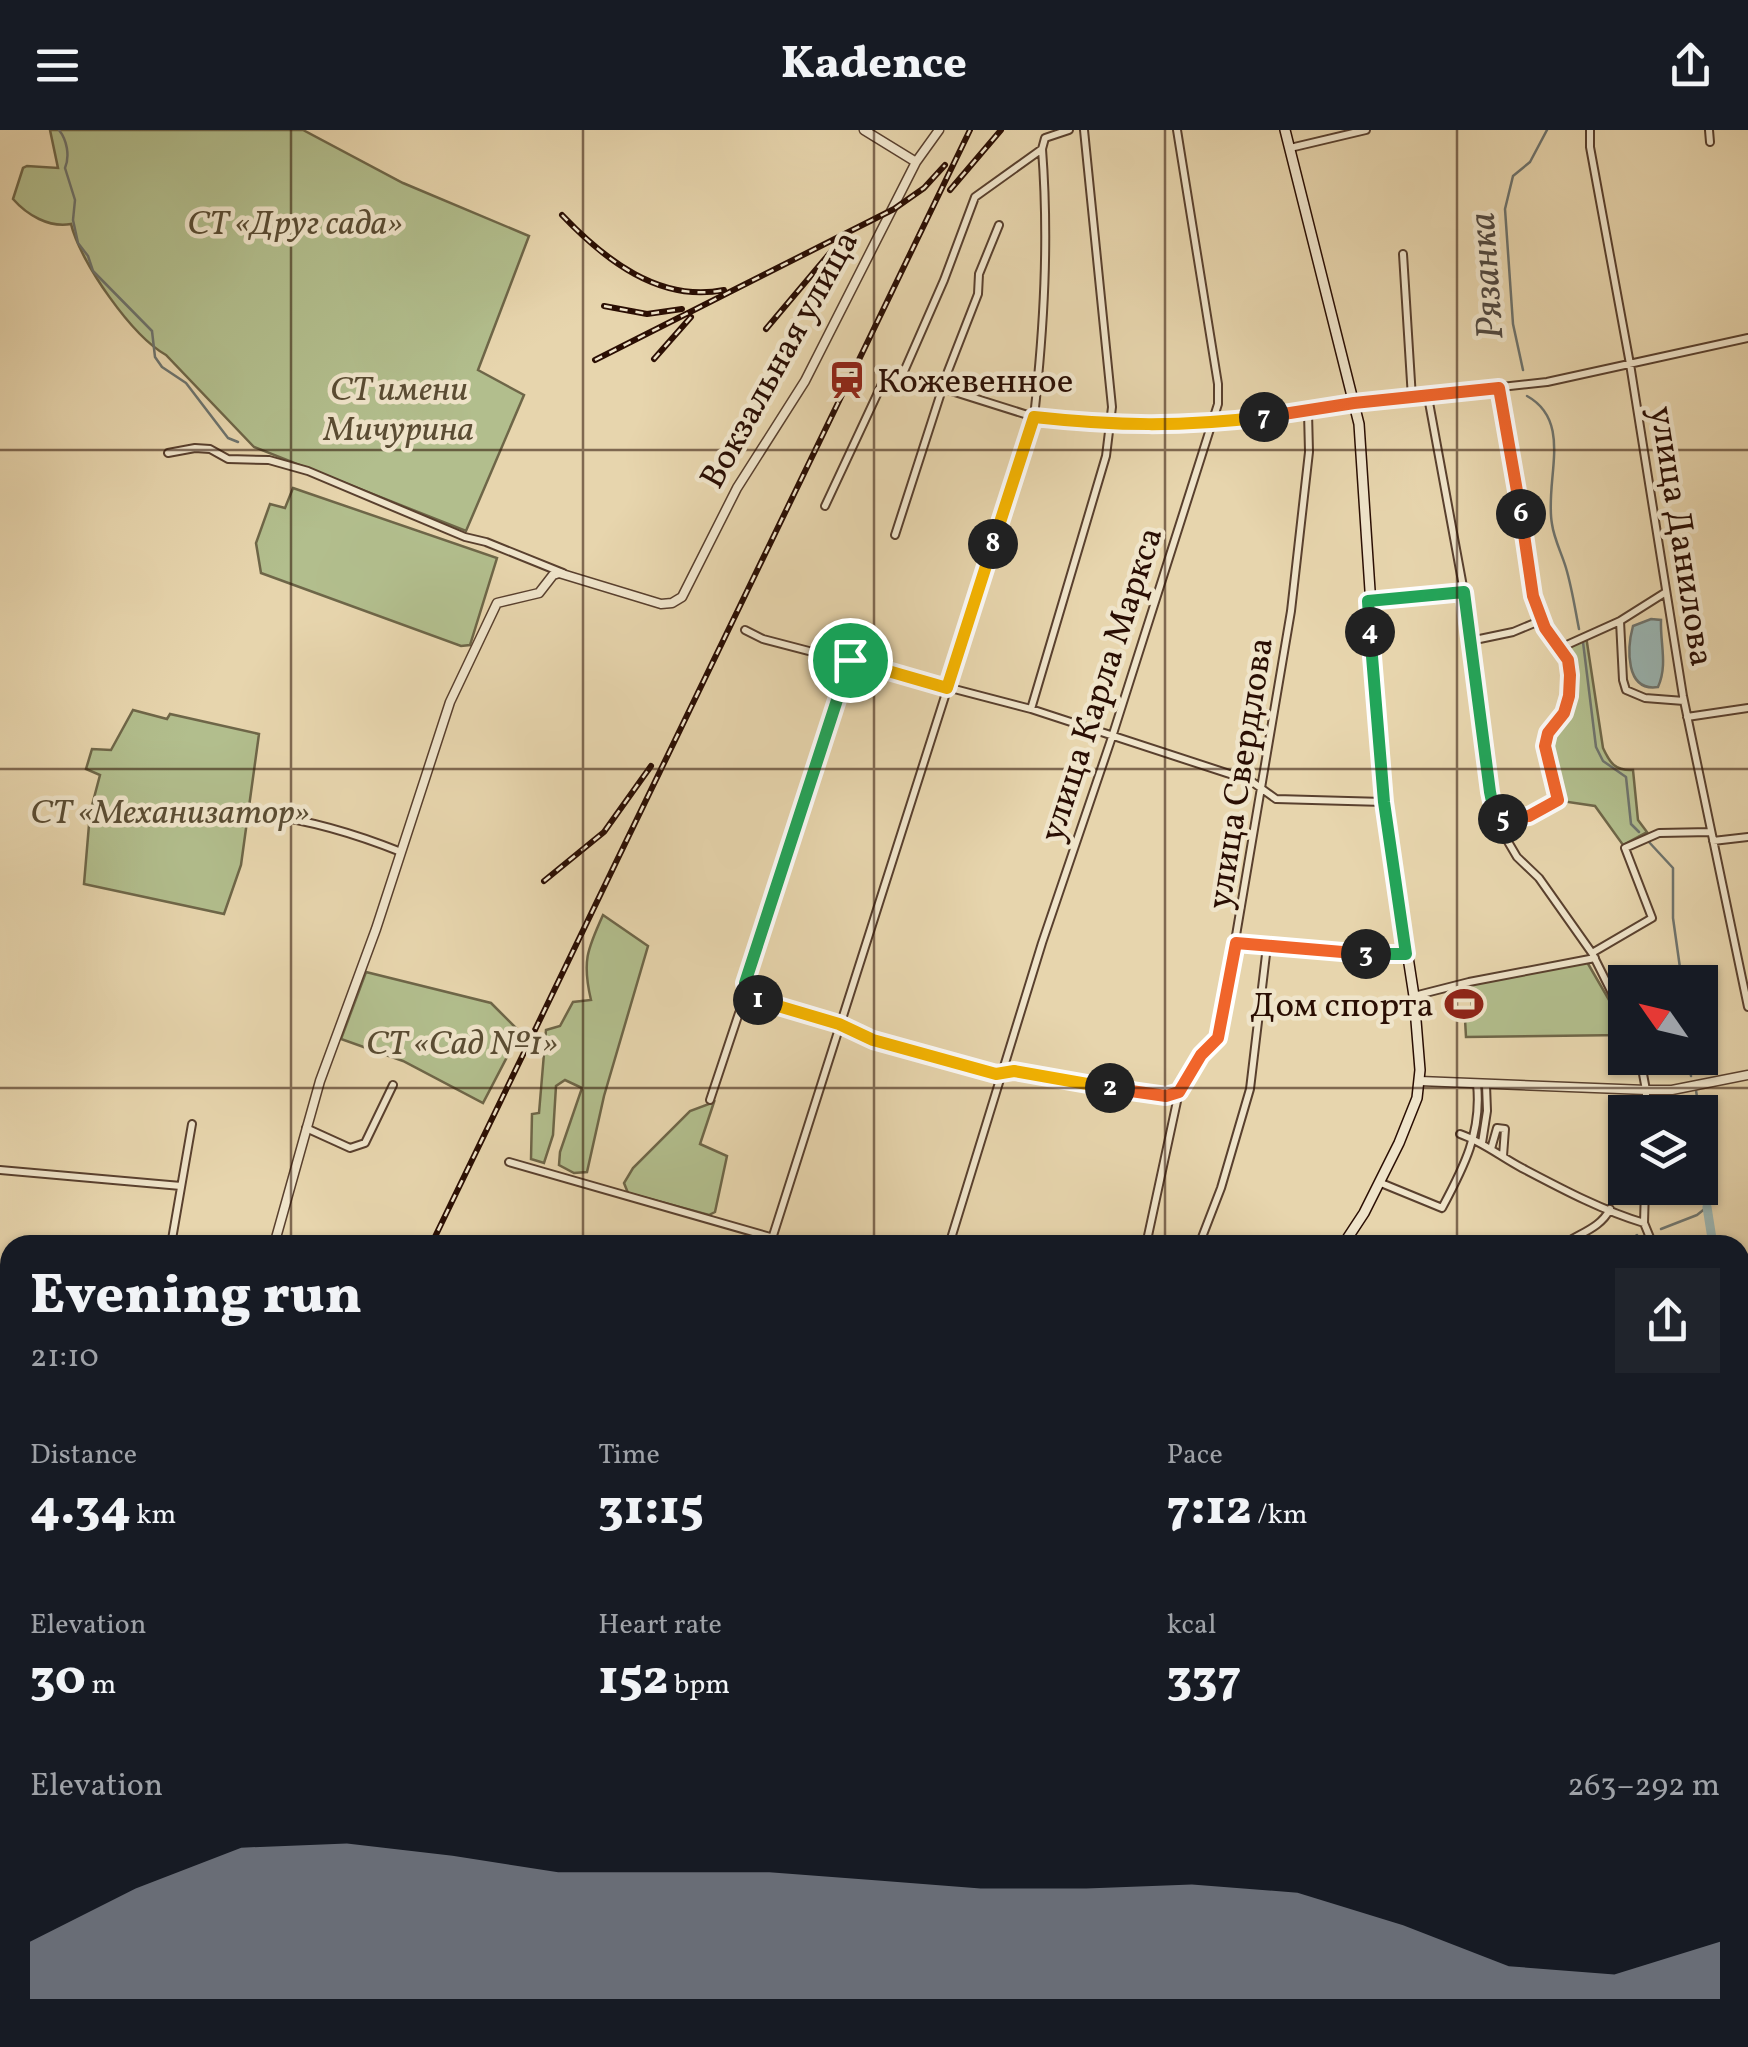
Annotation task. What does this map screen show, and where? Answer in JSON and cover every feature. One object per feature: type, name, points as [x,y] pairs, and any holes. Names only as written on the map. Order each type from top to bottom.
[{"type":"main road","points":[[1285,130],[1359,424],[1384,802],[1414,996],[1420,1081],[1412,1112],[1381,1182],[1349,1235]]},
{"type":"street","points":[[864,130],[916,162]]},
{"type":"street","name":"Вокзальная улица","points":[[564,574],[661,604],[682,597],[736,488],[806,381],[916,162],[939,130]]},
{"type":"street","points":[[773,1235],[1034,417],[1046,301],[1042,149],[1045,138],[1069,130]]},
{"type":"street","points":[[1032,710],[1106,456],[1111,426],[1084,130]]},
{"type":"street","name":"улица Карла Маркса","points":[[952,1235],[1042,942],[1218,404],[1177,130]]},
{"type":"street","points":[[1290,148],[1366,130]]},
{"type":"street","name":"улица Данилова","points":[[1590,130],[1684,701],[1748,1007]]},
{"type":"street","points":[[1709,130],[1710,142]]},
{"type":"street","points":[[905,376],[974,197],[1042,149]]},
{"type":"street","points":[[896,535],[999,225]]},
{"type":"street","points":[[1403,254],[1412,398]]},
{"type":"street","points":[[825,506],[888,371],[1034,417],[1111,426],[1212,423],[1547,382],[1748,338]]},
{"type":"street","points":[[1496,820],[1529,816],[1558,800],[1545,746],[1569,696],[1568,660],[1542,620],[1533,596],[1499,388]]},
{"type":"street","points":[[1428,397],[1464,592],[1496,820],[1518,857],[1539,878],[1594,956],[1608,984]]},
{"type":"street","name":"улица Свердлова","points":[[1148,1235],[1179,1092],[1201,1055],[1218,1038],[1291,610],[1308,452],[1308,412]]},
{"type":"street","points":[[168,453],[210,449],[228,458],[269,460],[308,471],[564,574]]},
{"type":"street","points":[[277,1235],[306,1128],[450,702],[491,611],[505,598],[539,592],[553,575],[564,574]]},
{"type":"street","points":[[1368,601],[1464,592]]},
{"type":"street","points":[[1560,648],[1588,632],[1620,621],[1666,592]]},
{"type":"street","points":[[1470,641],[1513,632],[1542,620]]},
{"type":"street","points":[[1620,621],[1626,690],[1645,698],[1684,701]]},
{"type":"street","points":[[745,630],[762,639],[1032,710],[1250,781],[1276,799],[1384,802]]},
{"type":"street","points":[[710,1100],[739,1012],[748,998],[745,983],[850,660]]},
{"type":"street","points":[[1687,717],[1748,708]]},
{"type":"street","points":[[266,815],[323,824],[401,852]]},
{"type":"street","points":[[1414,996],[1594,956],[1652,918],[1625,848],[1659,832],[1748,836]]},
{"type":"street","points":[[1236,943],[1406,954]]},
{"type":"street","points":[[1202,1235],[1221,1188],[1250,1090],[1267,946]]},
{"type":"street","points":[[748,998],[839,1024],[873,1040],[996,1074],[1004,1071],[1166,1096],[1179,1092]]},
{"type":"street","points":[[1643,1075],[1646,1095]]},
{"type":"street","points":[[1420,1081],[1672,1090],[1748,1076]]},
{"type":"street","points":[[306,1128],[350,1148],[365,1142],[392,1085]]},
{"type":"street","points":[[1381,1182],[1442,1208],[1478,1141],[1482,1085]]},
{"type":"street","points":[[172,1235],[192,1124]]},
{"type":"street","points":[[1491,1149],[1497,1128],[1505,1130],[1502,1156]]},
{"type":"street","points":[[1460,1134],[1644,1223]]},
{"type":"street","points":[[509,1162],[751,1235]]},
{"type":"street","points":[[0,1170],[181,1186]]},
{"type":"street","points":[[1645,1205],[1644,1223],[1649,1235]]},
{"type":"street","points":[[1582,1235],[1606,1217],[1610,1209]]},
{"type":"green space","points":[[50,130],[303,130],[403,183],[529,236],[478,370],[524,395],[466,531],[254,447],[123,315],[85,258],[71,224],[39,219],[13,199],[23,168],[58,168]]},
{"type":"green space","points":[[293,488],[497,558],[470,645],[461,646],[261,573],[256,543],[270,504],[285,508]]},
{"type":"green space","points":[[1586,636],[1603,748],[1614,765],[1633,770],[1638,820],[1647,832],[1623,845],[1595,806],[1561,801],[1549,760],[1551,734],[1566,714],[1571,659],[1567,649]]},
{"type":"green space","name":"СТ «Механизатор»","points":[[133,710],[259,734],[241,865],[224,914],[84,884],[90,813],[100,775],[86,769],[92,749],[111,750]]},
{"type":"green space","points":[[603,915],[648,946],[604,1096],[587,1172],[574,1173],[559,1165],[560,1152],[582,1088],[565,1080],[556,1086],[553,1135],[544,1163],[531,1159],[532,1114],[539,1113],[546,1030],[560,1026],[573,1002],[591,1000],[588,956]]},
{"type":"green space","points":[[1587,962],[1608,998],[1608,1035],[1466,1037],[1465,1019],[1473,1018],[1473,983]]},
{"type":"green space","name":"СТ «Сад №1»","points":[[366,972],[491,1003],[520,1032],[483,1103],[403,1061],[341,1039]]},
{"type":"green space","points":[[714,1102],[700,1144],[727,1156],[715,1212],[709,1215],[628,1193],[624,1183],[633,1168],[690,1111]]},
{"type":"water","points":[[1651,619],[1661,620],[1663,662],[1658,687],[1639,683],[1631,667],[1633,626]]},
{"type":"waterway","points":[[59,130],[67,148],[65,168],[75,200],[73,220],[78,243],[93,271],[152,331],[155,357],[162,367],[186,383],[228,438],[238,442]]},
{"type":"waterway","name":"Рязанка","points":[[1523,370],[1513,324],[1505,209],[1513,176],[1530,162],[1547,130]]},
{"type":"waterway","name":"Рязанка","points":[[1527,396],[1550,421],[1554,454],[1552,524],[1579,629]]},
{"type":"waterway","name":"Рязанка","points":[[1583,642],[1596,747],[1603,761],[1626,777],[1631,824],[1639,832]]},
{"type":"waterway","name":"Рязанка","points":[[1648,841],[1673,868],[1673,918],[1680,965]]},
{"type":"waterway","name":"Рязанка","points":[[1696,1090],[1697,1095]]},
{"type":"waterway","name":"Рязанка","points":[[1661,1229],[1697,1215],[1707,1205]]},
{"type":"waterway","name":"Рязанка","points":[[1707,1207],[1711,1235]]},
{"type":"railway","points":[[436,1235],[970,130]]},
{"type":"railway","points":[[950,190],[1001,130]]},
{"type":"railway","points":[[595,360],[894,209],[924,188],[945,165]]},
{"type":"railway","points":[[562,215],[596,247],[655,284],[677,290],[724,290]]},
{"type":"railway","points":[[766,329],[835,247]]},
{"type":"railway","points":[[604,306],[647,314],[682,309]]},
{"type":"railway","points":[[654,359],[691,317]]},
{"type":"railway","points":[[544,881],[604,832],[651,766]]},
{"type":"place","name":"Кожевенное","points":[[847,380]]},
{"type":"place","name":"Дом спорта","points":[[1464,1004]]},
{"type":"route","points":[[1499,388],[1533,596],[1545,628],[1568,660],[1569,696],[1545,746],[1558,800],[1529,816],[1496,820],[1464,592],[1368,601],[1384,802],[1406,954],[1236,943],[1218,1038],[1201,1055],[1179,1092],[1166,1096],[1014,1071],[996,1074],[873,1040],[839,1024],[748,998],[745,983],[850,660],[947,688],[1034,417],[1111,426],[1212,423],[1499,388]]},
{"type":"park label","name":"СТ «Друг сада»","points":[[295,222]]},
{"type":"park label","name":"СТ имени Мичурина","points":[[399,408]]}]
